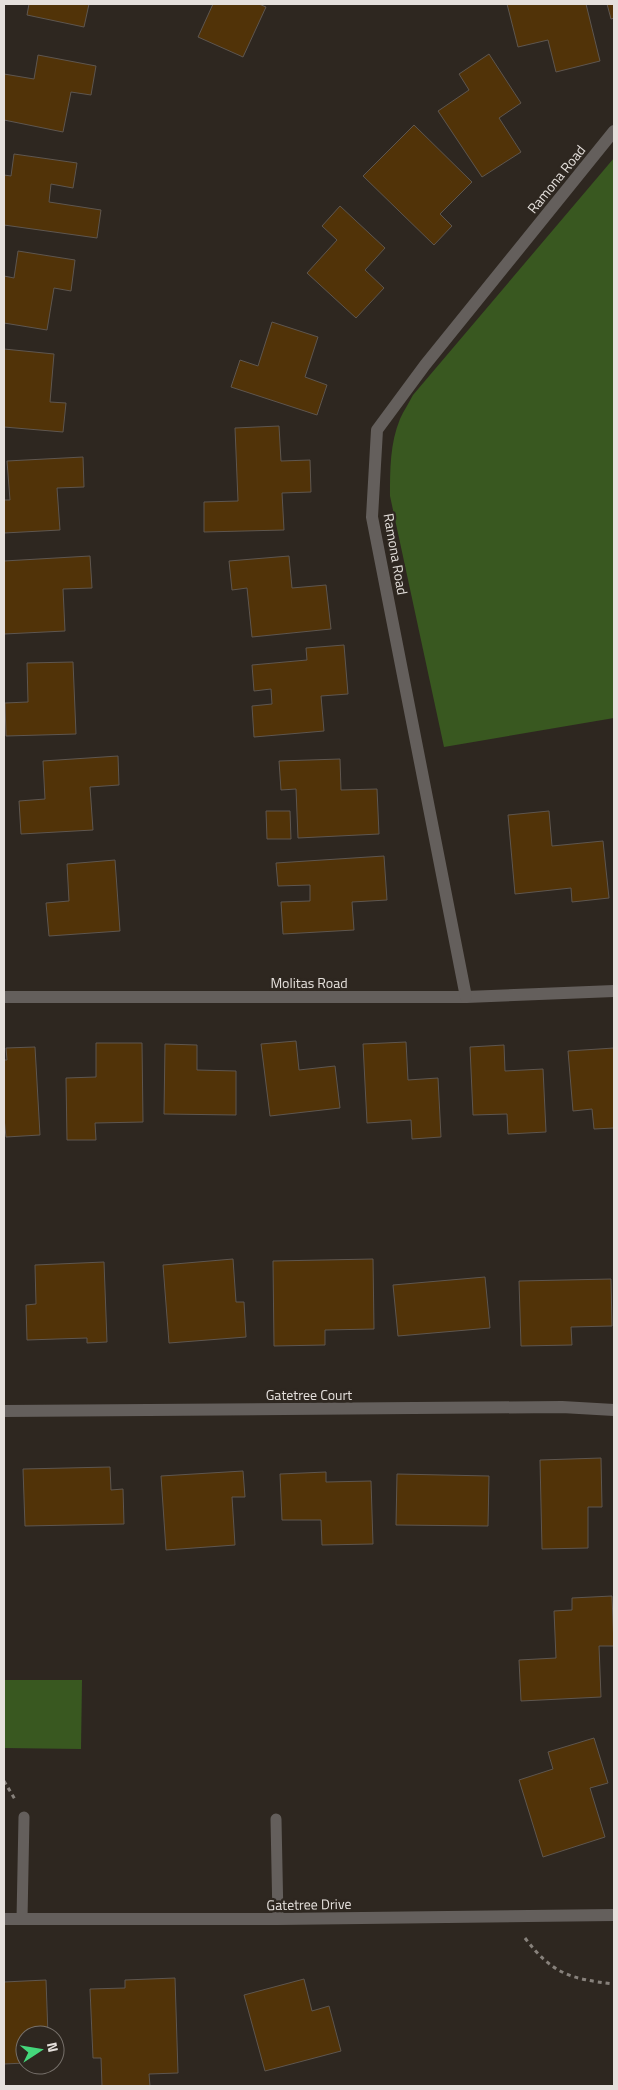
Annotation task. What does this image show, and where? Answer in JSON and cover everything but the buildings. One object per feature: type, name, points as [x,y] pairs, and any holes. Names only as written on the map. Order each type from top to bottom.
[{"type":"street","name":"Ramona Road","points":[[466,997],[372,517],[377,430],[425,365],[614,132]]},
{"type":"street","name":"Molitas Road","points":[[4,997],[466,997],[614,991]]},
{"type":"street","name":"Gatetree Court","points":[[4,1411],[562,1407],[614,1410]]},
{"type":"street","name":"Gatetree Drive","points":[[4,1919],[278,1919],[614,1915]]},
{"type":"lane","points":[[22,1919],[24,1817]]},
{"type":"lane","points":[[276,1819],[278,1919]]},
{"type":"path","points":[[508,1916],[534,1950],[552,1968],[569,1976],[614,1984]]},
{"type":"green space","points":[[614,158],[614,718],[444,747],[390,496],[391,457],[394,438],[402,416],[413,395]]},
{"type":"green space","points":[[4,1680],[82,1680],[81,1749],[4,1748]]}]
